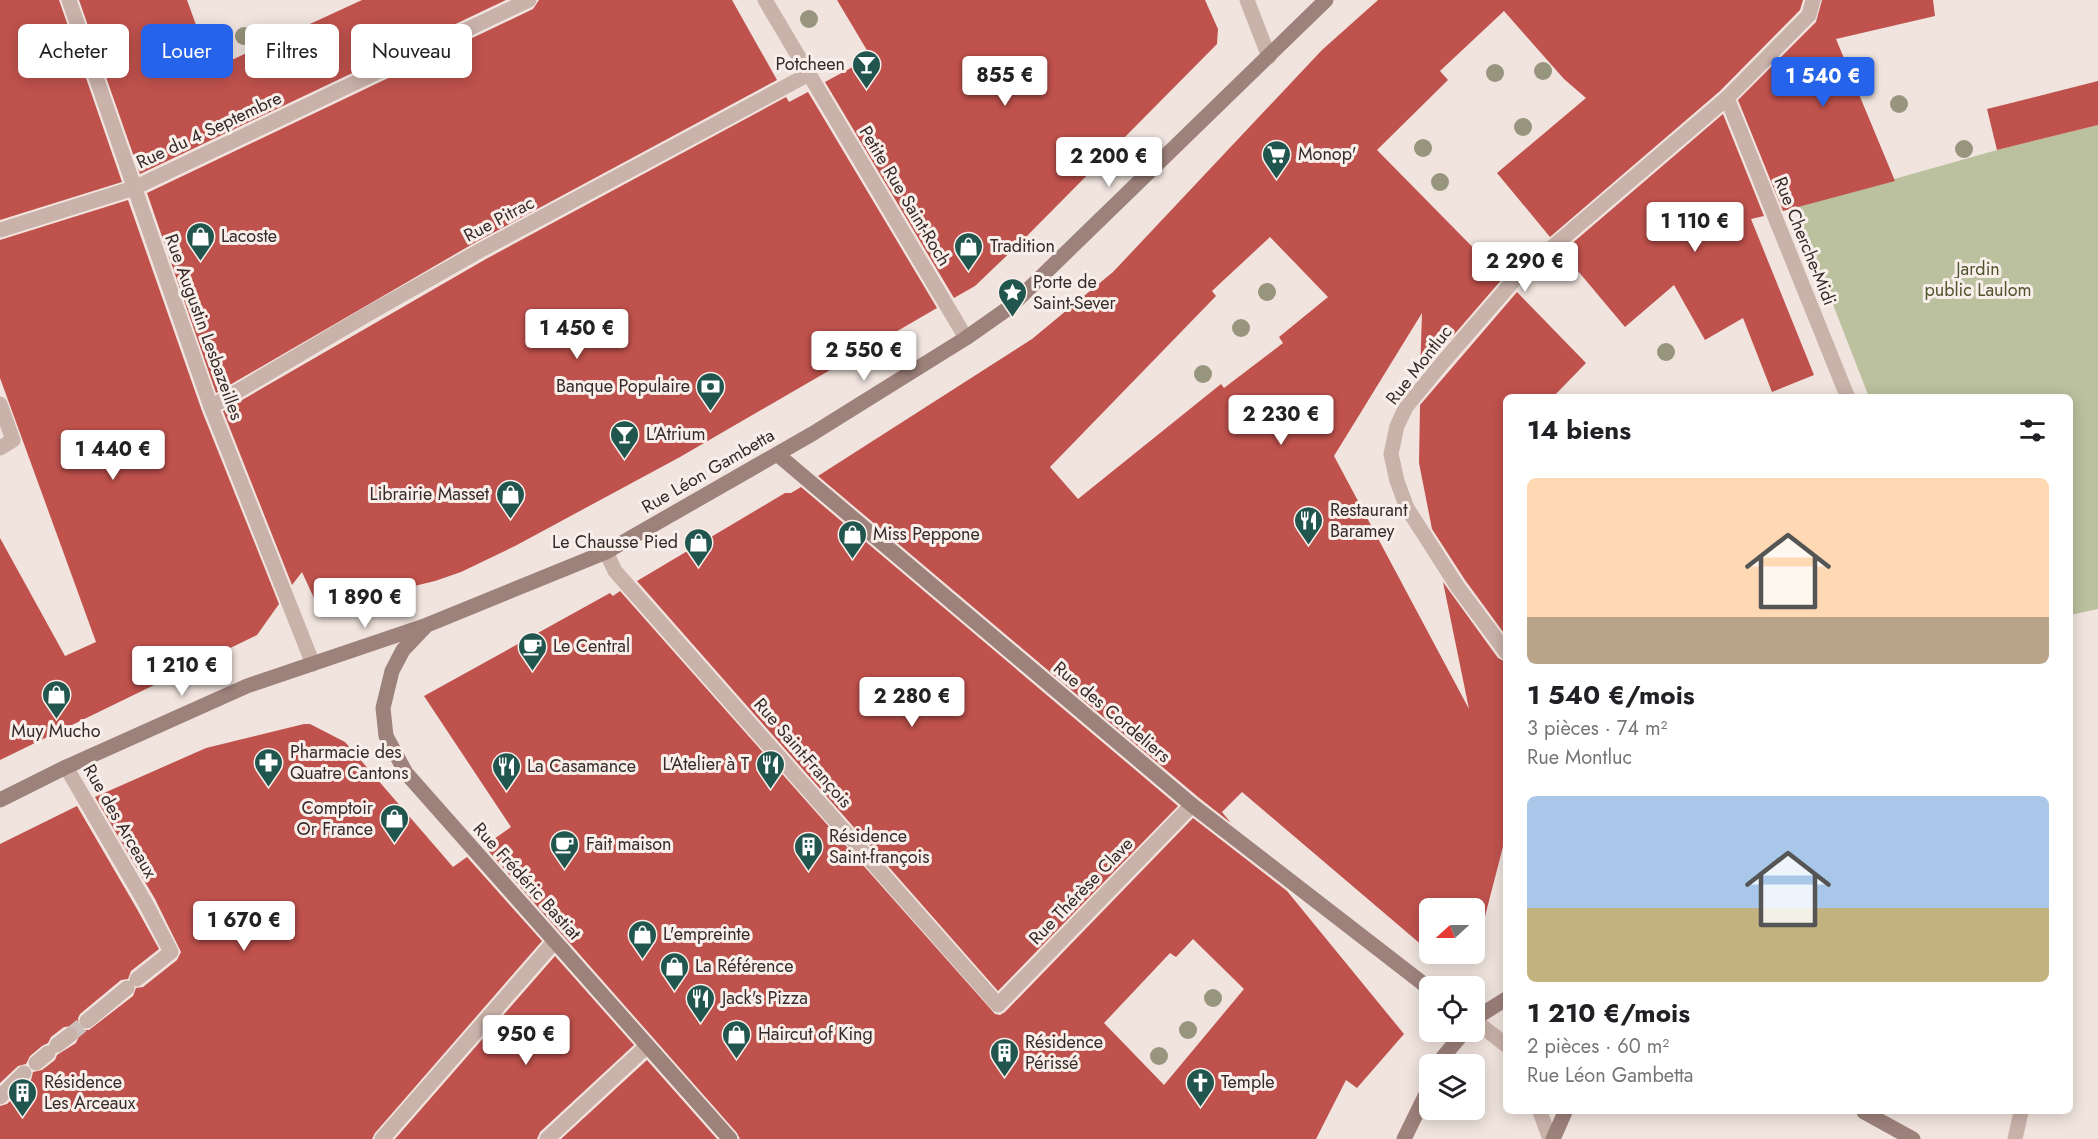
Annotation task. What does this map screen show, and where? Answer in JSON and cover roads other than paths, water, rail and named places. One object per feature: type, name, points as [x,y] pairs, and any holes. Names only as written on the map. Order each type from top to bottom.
[{"type":"street","name":"Rue Augustin Lesbazeilles","points":[[69,0],[211,407],[313,664]]},
{"type":"street","name":"Rue du 4 Septembre","points":[[0,230],[134,188],[529,0]]},
{"type":"street","points":[[765,0],[800,59]]},
{"type":"street","points":[[1247,0],[1269,57]]},
{"type":"street","name":"Rue Léon Gambetta","points":[[0,800],[66,767],[247,686],[427,625],[606,552],[777,454],[966,338],[1010,307],[1326,0]]},
{"type":"street","name":"Rue Montluc","points":[[1503,648],[1457,586],[1407,508],[1396,481],[1391,454],[1397,426],[1406,407],[1515,279],[1726,98],[1809,15],[1813,0]]},
{"type":"street","name":"Petite Rue Saint-Roch","points":[[810,74],[966,338]]},
{"type":"street","name":"Rue Pitrac","points":[[211,407],[481,250],[810,74]]},
{"type":"street","name":"Rue Cherche-Midi","points":[[1726,98],[1846,394]]},
{"type":"street","points":[[0,404],[13,440],[0,448]]},
{"type":"street","name":"Rue des Cordeliers","points":[[777,454],[1192,805],[1419,980]]},
{"type":"street","name":"Rue Saint-François","points":[[606,552],[615,571],[998,1005]]},
{"type":"street","name":"Rue Frédéric Bastiat","points":[[427,625],[403,650],[392,671],[383,708],[386,736],[406,773],[730,1139]]},
{"type":"street","name":"Rue des Arceaux","points":[[66,767],[146,904],[171,952],[87,1021]]},
{"type":"street","name":"Rue Thérèse Clave","points":[[998,1005],[1192,805]]},
{"type":"street","points":[[382,1139],[554,942]]},
{"type":"street","points":[[1485,1012],[1503,1001]]},
{"type":"street","points":[[1485,1028],[1503,1043]]},
{"type":"street","points":[[0,1097],[41,1058],[70,1035]]},
{"type":"street","points":[[1446,1054],[1456,1042]]},
{"type":"street","points":[[547,1139],[647,1046]]},
{"type":"street","points":[[1404,1139],[1419,1108]]},
{"type":"street","points":[[1541,1114],[1552,1139]]},
{"type":"street","points":[[1552,1139],[1564,1114]]},
{"type":"street","points":[[1868,1114],[1913,1139]]},
{"type":"street","points":[[2015,1139],[2021,1114]]},
{"type":"tunnel","points":[[70,1035],[87,1021]]},
{"type":"place","name":"Potcheen","points":[[866,90]]},
{"type":"place","name":"Monop'","points":[[1277,180]]},
{"type":"place","name":"Lacoste","points":[[200,262]]},
{"type":"place","name":"Tradition","points":[[969,272]]},
{"type":"place","name":"Porte de Saint-Sever","points":[[1012,318]]},
{"type":"place","name":"Banque Populaire","points":[[711,412]]},
{"type":"place","name":"L'Atrium","points":[[625,460]]},
{"type":"place","name":"Librairie Masset","points":[[510,520]]},
{"type":"place","name":"Restaurant Baramey","points":[[1309,546]]},
{"type":"place","name":"Miss Peppone","points":[[852,560]]},
{"type":"place","name":"Le Chausse Pied","points":[[699,568]]},
{"type":"place","name":"Le Central","points":[[532,672]]},
{"type":"place","name":"Muy Mucho","points":[[56,720]]},
{"type":"place","name":"Pharmacie des Quatre Cantons","points":[[269,788]]},
{"type":"place","name":"L'Atelier à T","points":[[770,790]]},
{"type":"place","name":"La Casamance","points":[[506,792]]},
{"type":"place","name":"Comptoir Or France","points":[[394,844]]},
{"type":"place","name":"Fait maison","points":[[565,870]]},
{"type":"place","name":"Résidence Saint-françois","points":[[808,872]]},
{"type":"place","name":"L'empreinte","points":[[642,960]]},
{"type":"place","name":"La Référence","points":[[674,992]]},
{"type":"place","name":"Jack's Pizza","points":[[701,1024]]},
{"type":"place","name":"Haircut of King","points":[[737,1060]]},
{"type":"place","name":"Résidence Périssé","points":[[1004,1078]]},
{"type":"place","name":"Temple","points":[[1200,1108]]},
{"type":"place","name":"Résidence Les Arceaux","points":[[23,1118]]},
{"type":"park label","name":"Jardin public Laulom","points":[[1978,279]]}]
